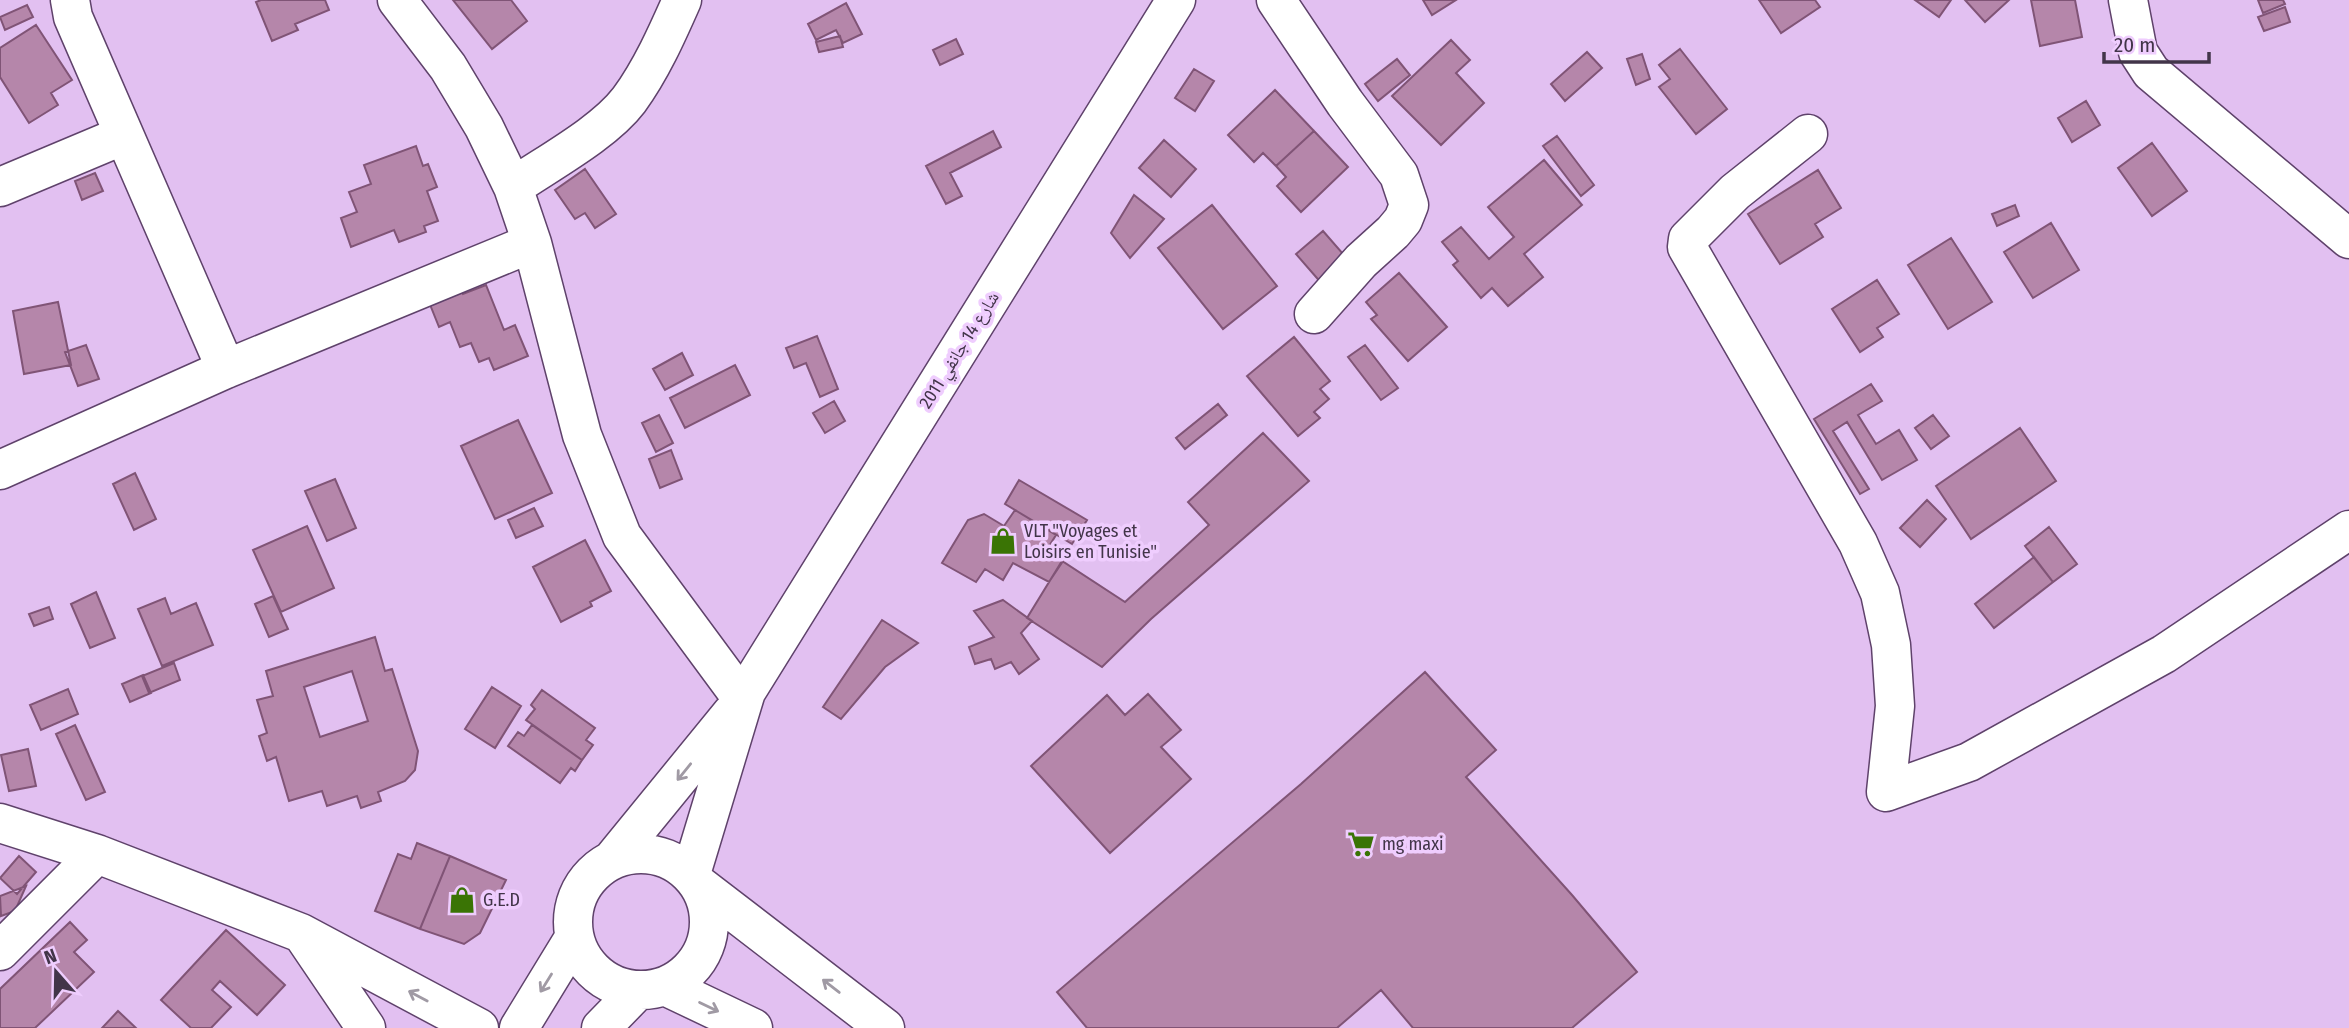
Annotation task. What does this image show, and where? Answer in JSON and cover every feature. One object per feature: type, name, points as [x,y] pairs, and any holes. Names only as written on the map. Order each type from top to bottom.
[{"type":"street","points":[[70,0],[73,17],[226,369]]},
{"type":"street","points":[[397,0],[448,66],[484,127],[513,187],[532,243],[582,435],[622,536],[743,700]]},
{"type":"street","points":[[513,187],[604,126],[629,100],[666,36],[682,0]]},
{"type":"street","name":"شارع 14 جانفي 2011","points":[[612,860],[743,700],[1176,0]]},
{"type":"street","points":[[1276,0],[1345,103],[1399,175],[1409,205],[1403,220],[1393,232],[1362,261],[1314,314]]},
{"type":"street","points":[[2128,0],[2138,52],[2151,72],[2349,239]]},
{"type":"street","points":[[1808,134],[1718,208],[1688,239],[1687,247],[1858,543],[1880,593],[1891,645],[1895,706],[1886,792],[1969,762],[2164,654],[2349,530]]},
{"type":"street","points":[[0,187],[124,135]]},
{"type":"street","points":[[0,470],[226,369],[532,243]]},
{"type":"street","name":"شارع 14 جانفي 2011","points":[[695,880],[743,700]]},
{"type":"street","points":[[0,823],[97,854],[301,933],[479,1028]]},
{"type":"street","points":[[753,1028],[652,988],[616,986],[598,975],[583,959],[574,938],[573,915],[579,892],[592,873],[612,860],[632,853],[654,854],[674,861],[884,1028]]},
{"type":"street","points":[[0,951],[97,854]]},
{"type":"street","points":[[601,1028],[652,988],[683,976],[697,961],[706,943],[710,923],[707,904],[695,880]]},
{"type":"street","points":[[301,933],[366,1028]]},
{"type":"street","points":[[519,1028],[574,938]]},
{"type":"building","points":[[325,0],[329,10],[295,24],[298,30],[272,41],[256,2]]},
{"type":"building","points":[[453,0],[511,0],[527,21],[492,49]]},
{"type":"building","points":[[1423,0],[1456,0],[1432,15]]},
{"type":"building","points":[[1759,0],[1815,0],[1820,7],[1781,33]]},
{"type":"building","points":[[1915,0],[1951,0],[1939,17]]},
{"type":"building","points":[[1965,0],[2009,0],[1985,22]]},
{"type":"building","points":[[2031,0],[2075,0],[2082,37],[2040,46]]},
{"type":"building","points":[[2258,0],[2283,0],[2285,4],[2263,13]]},
{"type":"building","points":[[846,3],[862,34],[843,43],[836,30],[816,40],[808,24]]},
{"type":"building","points":[[27,5],[33,17],[5,30],[0,17]]},
{"type":"building","points":[[2285,7],[2290,22],[2264,31],[2258,17]]},
{"type":"building","points":[[36,25],[72,80],[51,93],[58,105],[29,123],[0,77],[0,48]]},
{"type":"building","points":[[840,36],[843,47],[819,52],[816,42]]},
{"type":"building","points":[[956,39],[963,54],[940,65],[933,50]]},
{"type":"building","points":[[1451,40],[1470,60],[1456,73],[1484,103],[1441,145],[1392,96]]},
{"type":"building","points":[[1680,49],[1727,109],[1696,134],[1659,87],[1670,79],[1659,65]]},
{"type":"building","points":[[1587,52],[1602,68],[1565,101],[1551,84]]},
{"type":"building","points":[[1642,54],[1650,79],[1636,85],[1627,59]]},
{"type":"building","points":[[1397,59],[1410,75],[1378,101],[1365,84]]},
{"type":"building","points":[[1194,69],[1214,81],[1195,111],[1175,98]]},
{"type":"building","points":[[1275,90],[1314,131],[1276,166],[1263,153],[1254,162],[1228,135]]},
{"type":"building","points":[[2086,101],[2100,125],[2072,142],[2058,118]]},
{"type":"building","points":[[993,131],[1001,147],[950,173],[962,196],[946,204],[926,166]]},
{"type":"building","points":[[1314,131],[1348,167],[1301,212],[1277,186],[1286,177],[1276,166]]},
{"type":"building","points":[[1557,136],[1594,185],[1581,196],[1543,146]]},
{"type":"building","points":[[1164,140],[1196,169],[1171,197],[1139,168]]},
{"type":"building","points":[[2152,143],[2187,191],[2152,216],[2118,168]]},
{"type":"building","points":[[416,146],[423,166],[428,164],[437,187],[427,191],[438,221],[424,226],[426,232],[399,242],[394,230],[351,247],[341,218],[357,212],[349,192],[371,184],[364,165]]},
{"type":"building","points":[[1544,160],[1582,205],[1524,254],[1543,277],[1508,306],[1492,288],[1481,298],[1453,265],[1458,261],[1442,242],[1461,227],[1489,259],[1514,237],[1488,207]]},
{"type":"building","points":[[585,169],[616,214],[595,228],[585,213],[575,219],[555,190]]},
{"type":"building","points":[[1818,170],[1841,208],[1815,224],[1823,237],[1780,264],[1748,214]]},
{"type":"building","points":[[95,173],[103,191],[82,200],[75,181]]},
{"type":"building","points":[[1134,195],[1164,219],[1130,258],[1111,233]]},
{"type":"building","points":[[1212,205],[1277,286],[1223,329],[1158,248]]},
{"type":"building","points":[[2015,205],[2019,216],[1997,226],[1992,214]]},
{"type":"building","points":[[2051,223],[2079,270],[2033,298],[2004,252]]},
{"type":"building","points":[[1323,231],[1350,262],[1323,285],[1296,254]]},
{"type":"building","points":[[1951,238],[1992,302],[1948,329],[1908,265]]},
{"type":"building","points":[[1399,273],[1447,327],[1408,361],[1371,319],[1377,315],[1366,302]]},
{"type":"building","points":[[457,279],[463,294],[486,285],[504,330],[515,325],[528,356],[494,370],[489,358],[479,362],[471,343],[460,347],[450,322],[439,327],[425,292]]},
{"type":"building","points":[[1877,280],[1899,314],[1877,328],[1883,337],[1860,352],[1832,309]]},
{"type":"building","points":[[58,302],[71,365],[24,374],[13,311]]},
{"type":"building","points":[[817,336],[838,389],[820,397],[806,363],[794,368],[786,348]]},
{"type":"building","points":[[1294,337],[1330,381],[1320,389],[1329,399],[1314,412],[1320,418],[1298,436],[1247,376]]},
{"type":"building","points":[[86,345],[99,379],[78,386],[65,352]]},
{"type":"building","points":[[1365,345],[1398,388],[1381,400],[1348,357]]},
{"type":"building","points":[[682,353],[693,375],[665,390],[653,369]]},
{"type":"building","points":[[735,365],[750,395],[685,428],[670,398]]},
{"type":"building","points":[[1871,384],[1882,401],[1858,415],[1876,444],[1899,430],[1917,460],[1882,480],[1847,422],[1833,431],[1869,489],[1860,494],[1814,419]]},
{"type":"building","points":[[834,401],[845,421],[825,433],[813,413]]},
{"type":"building","points":[[1218,404],[1227,415],[1185,449],[1176,438]]},
{"type":"building","points":[[659,415],[673,443],[656,452],[642,423]]},
{"type":"building","points":[[1933,415],[1949,436],[1931,449],[1915,428]]},
{"type":"building","points":[[518,420],[552,493],[495,519],[461,446]]},
{"type":"building","points":[[2020,428],[2056,481],[1971,539],[1936,486]]},
{"type":"building","points":[[1263,433],[1309,481],[1151,619],[1102,667],[1027,618],[1062,561],[1125,602],[1209,525],[1188,502]]},
{"type":"building","points":[[671,450],[682,479],[660,488],[649,459]]},
{"type":"building","points":[[135,473],[156,519],[134,530],[113,484]]},
{"type":"building","points":[[335,479],[356,528],[327,541],[305,491]]},
{"type":"building","points":[[1019,480],[1087,520],[1072,544],[1005,504]]},
{"type":"building","points":[[1927,500],[1946,519],[1920,547],[1900,528]]},
{"type":"building","points":[[534,508],[543,526],[516,538],[508,520]]},
{"type":"building","name":"VLT \"Voyages et Loisirs en Tunisie\"","points":[[1015,510],[1056,535],[1048,548],[1065,558],[1049,582],[1013,563],[1003,580],[985,569],[976,582],[942,563],[968,520],[984,514],[1004,526]]},
{"type":"building","points":[[307,526],[334,588],[281,612],[253,550]]},
{"type":"building","points":[[2049,527],[2077,564],[2053,582],[2025,546]]},
{"type":"building","points":[[585,540],[611,591],[590,602],[592,606],[561,622],[533,567]]},
{"type":"building","points":[[2034,557],[2053,582],[1994,628],[1975,604]]},
{"type":"building","points":[[96,592],[115,638],[90,648],[71,604]]},
{"type":"building","points":[[273,596],[288,629],[269,637],[255,604]]},
{"type":"building","points":[[165,598],[171,614],[196,603],[213,645],[162,666],[138,609]]},
{"type":"building","points":[[1003,600],[1032,621],[1021,633],[1039,659],[1019,674],[1011,662],[995,669],[991,659],[975,664],[969,647],[994,637],[974,611]]},
{"type":"building","points":[[49,607],[53,619],[34,626],[29,614]]},
{"type":"building","points":[[882,620],[918,643],[885,667],[841,719],[823,707]]},
{"type":"building","points":[[375,637],[385,671],[392,669],[418,751],[415,770],[405,781],[378,792],[381,801],[361,808],[357,796],[327,806],[322,791],[289,801],[276,757],[267,761],[259,736],[267,733],[257,700],[273,696],[266,671]],"holes":[[[352,671],[368,721],[320,737],[304,687]]]},
{"type":"building","points":[[174,663],[180,680],[149,693],[142,676]]},
{"type":"building","points":[[1425,672],[1496,750],[1466,777],[1637,972],[1572,1028],[1413,1028],[1381,990],[1337,1028],[1087,1028],[1057,992],[1301,784]]},
{"type":"building","points":[[143,675],[151,693],[130,702],[122,684]]},
{"type":"building","points":[[492,687],[521,706],[495,748],[465,729]]},
{"type":"building","points":[[68,689],[78,714],[41,730],[30,705]]},
{"type":"building","points":[[542,690],[595,728],[586,740],[593,745],[582,760],[526,720],[535,709],[531,705]]},
{"type":"building","points":[[1148,694],[1181,730],[1161,747],[1191,779],[1110,853],[1031,766],[1107,695],[1125,715]]},
{"type":"building","points":[[75,725],[105,792],[86,800],[56,734]]},
{"type":"building","points":[[532,725],[582,760],[575,771],[571,768],[560,783],[508,746],[518,732],[524,736]]},
{"type":"building","points":[[28,749],[36,786],[9,791],[1,755]]},
{"type":"building","points":[[417,843],[450,856],[420,929],[375,911],[398,854],[411,859]]},
{"type":"building","points":[[19,856],[36,872],[17,894],[0,878]]},
{"type":"building","points":[[450,856],[506,880],[480,933],[464,944],[420,929]]},
{"type":"building","points":[[26,886],[15,911],[1,916],[0,896]]},
{"type":"building","points":[[70,922],[87,940],[74,952],[94,972],[35,1028],[0,1028],[0,989]]},
{"type":"building","points":[[226,930],[285,985],[257,1015],[220,981],[212,990],[231,1007],[211,1028],[191,1028],[161,1000]]},
{"type":"building","points":[[118,1011],[136,1028],[102,1028]]},
{"type":"place","name":"VLT \"Voyages et Loisirs en Tunisie\"","points":[[1003,541]]},
{"type":"place","name":"mg maxi","points":[[1361,844]]},
{"type":"place","name":"G.E.D","points":[[462,900]]}]
